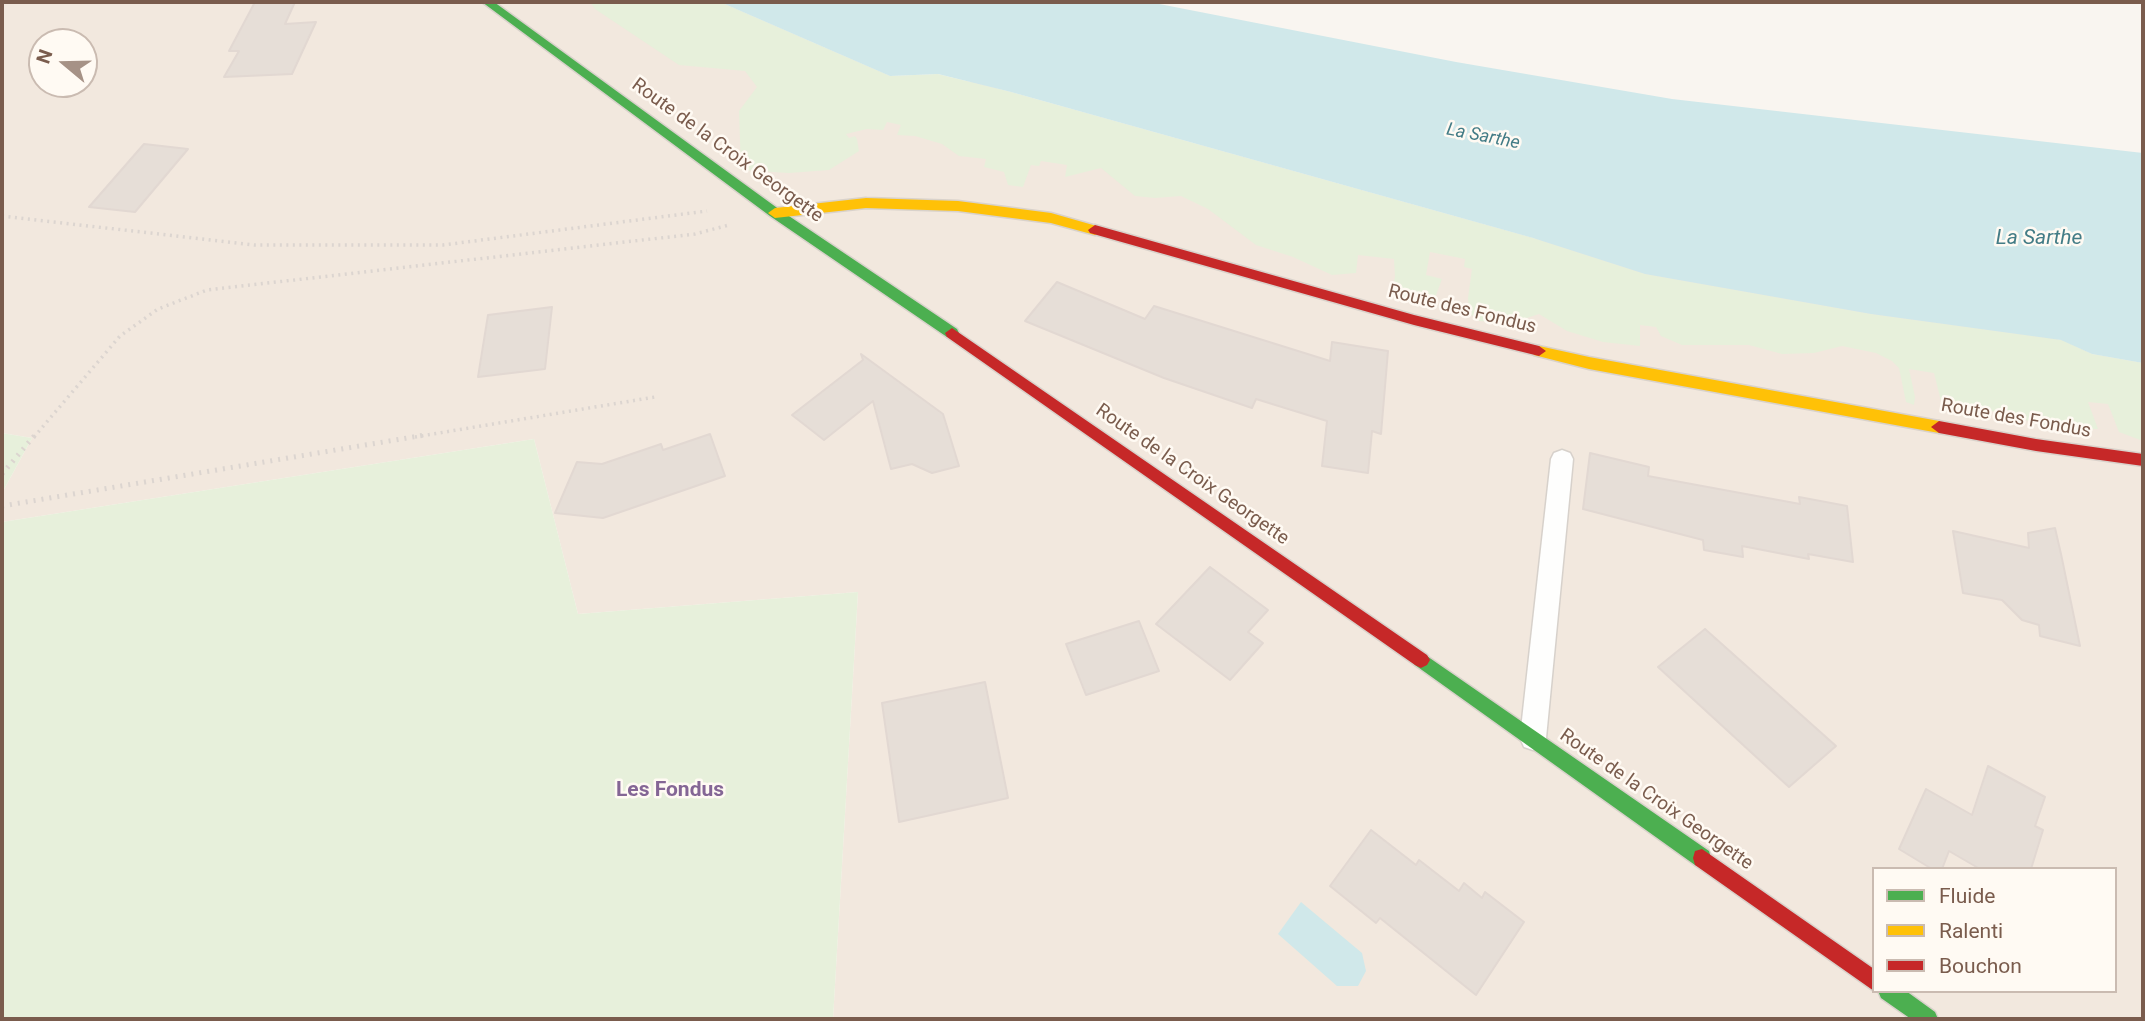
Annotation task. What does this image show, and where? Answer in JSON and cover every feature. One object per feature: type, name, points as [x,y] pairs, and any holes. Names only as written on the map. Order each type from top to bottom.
[{"type":"street","name":"Route de la Croix Georgette","points":[[487,2],[775,213],[883,285],[1532,738],[1872,980]]},
{"type":"street","name":"Route des Fondus","points":[[775,213],[866,203],[958,206],[1051,218],[1414,320],[1589,363],[2036,445],[2143,460]]},
{"type":"street","points":[[1891,993],[1928,1019]]},
{"type":"lane","points":[[1532,738],[1562,459]]},
{"type":"path","points":[[2,216],[254,245],[443,245],[696,210],[709,211]]},
{"type":"path","points":[[2,474],[120,336],[158,309],[207,290],[695,234],[775,213]]},
{"type":"path","points":[[2,506],[655,397]]},
{"type":"shaded area","points":[[2,2],[720,2],[890,76],[974,82],[1533,238],[2062,340],[2092,354],[2143,363],[2143,1019],[833,1019],[858,592],[578,614],[534,439],[2,522],[2,493],[32,438],[2,433]]},
{"type":"green space","points":[[590,2],[720,2],[890,76],[938,74],[1011,92],[1533,238],[1645,274],[1871,314],[2062,340],[2092,354],[2143,363],[2143,441],[2119,432],[2108,404],[2088,402],[2098,429],[2059,429],[1969,405],[1941,401],[1934,373],[1909,369],[1914,405],[1906,402],[1899,368],[1892,361],[1876,353],[1842,346],[1814,353],[1782,354],[1749,345],[1682,345],[1661,336],[1656,327],[1640,325],[1640,346],[1603,342],[1567,331],[1539,314],[1511,323],[1479,321],[1469,313],[1472,269],[1464,267],[1465,259],[1430,252],[1426,275],[1442,279],[1435,298],[1429,303],[1391,294],[1395,277],[1394,259],[1358,255],[1356,273],[1332,275],[1293,257],[1256,245],[1208,209],[1181,196],[1135,196],[1101,168],[1065,177],[1067,165],[1041,161],[1039,166],[1031,165],[1023,187],[1008,185],[1004,172],[984,167],[986,159],[959,156],[942,144],[915,136],[897,135],[901,125],[887,122],[883,130],[867,129],[846,134],[849,138],[855,136],[859,151],[829,170],[789,173],[741,170],[739,111],[757,87],[745,71],[679,65],[595,9]]},
{"type":"green space","points":[[2,433],[32,438],[2,493]]},
{"type":"green space","points":[[534,439],[578,614],[858,592],[833,1019],[2,1019],[2,522]]},
{"type":"water","name":"La Sarthe","points":[[720,2],[1149,2],[1456,62],[1672,99],[2143,153],[2143,363],[2092,354],[2061,340],[1871,314],[1645,274],[1533,238],[1011,92],[938,74],[890,76]]},
{"type":"water","points":[[1301,902],[1362,953],[1366,971],[1358,986],[1337,986],[1278,934]]},
{"type":"building","points":[[255,2],[295,2],[285,24],[316,22],[292,74],[224,77],[239,51],[229,51]]},
{"type":"building","points":[[144,144],[188,149],[135,212],[89,207]]},
{"type":"building","points":[[1057,282],[1145,319],[1154,306],[1330,361],[1332,342],[1388,351],[1381,434],[1372,431],[1368,473],[1322,466],[1327,421],[1256,399],[1252,408],[1164,378],[1025,321]]},
{"type":"building","points":[[552,307],[545,369],[478,377],[488,315]]},
{"type":"building","points":[[861,354],[943,414],[959,466],[932,473],[912,464],[891,469],[873,401],[824,440],[792,415],[863,360]]},
{"type":"building","points":[[710,434],[725,476],[603,518],[555,513],[577,462],[602,464],[661,444],[663,450]]},
{"type":"building","points":[[1590,453],[1649,467],[1648,476],[1800,504],[1799,497],[1847,506],[1853,562],[1808,554],[1809,559],[1742,546],[1743,557],[1704,550],[1703,540],[1583,509]]},
{"type":"building","points":[[2055,528],[2080,646],[2040,636],[2039,625],[2022,620],[2002,600],[1963,593],[1953,531],[2029,548],[2028,533]]},
{"type":"building","points":[[1210,567],[1268,610],[1248,632],[1263,643],[1230,680],[1156,624]]},
{"type":"building","points":[[1139,621],[1159,671],[1086,695],[1066,644]]},
{"type":"building","points":[[1705,629],[1836,746],[1789,787],[1658,667]]},
{"type":"building","points":[[985,682],[1008,798],[899,822],[882,703]]},
{"type":"building","points":[[1988,766],[2045,797],[2035,826],[2043,830],[2032,867],[1977,867],[1949,851],[1943,867],[1929,867],[1899,849],[1926,789],[1972,815]]},
{"type":"building","points":[[1371,830],[1416,865],[1419,860],[1459,891],[1464,883],[1482,898],[1485,892],[1524,922],[1476,995],[1380,918],[1376,923],[1330,886]]},
{"type":"traffic: fast","points":[[487,2],[775,213],[952,333]]},
{"type":"traffic: fast","points":[[1421,660],[1702,858]]},
{"type":"traffic: fast","points":[[1891,993],[1928,1019]]},
{"type":"traffic: slow","points":[[775,213],[866,203],[958,206],[1051,218],[1095,230]]},
{"type":"traffic: slow","points":[[1539,351],[1589,363],[1939,427]]},
{"type":"traffic: jam","points":[[1095,230],[1414,320],[1539,351]]},
{"type":"traffic: jam","points":[[952,333],[1421,660]]},
{"type":"traffic: jam","points":[[1939,427],[2036,445],[2143,460]]},
{"type":"traffic: jam","points":[[1702,858],[1872,980]]},
{"type":"district","name":"Les Fondus","points":[[670,791]]}]
